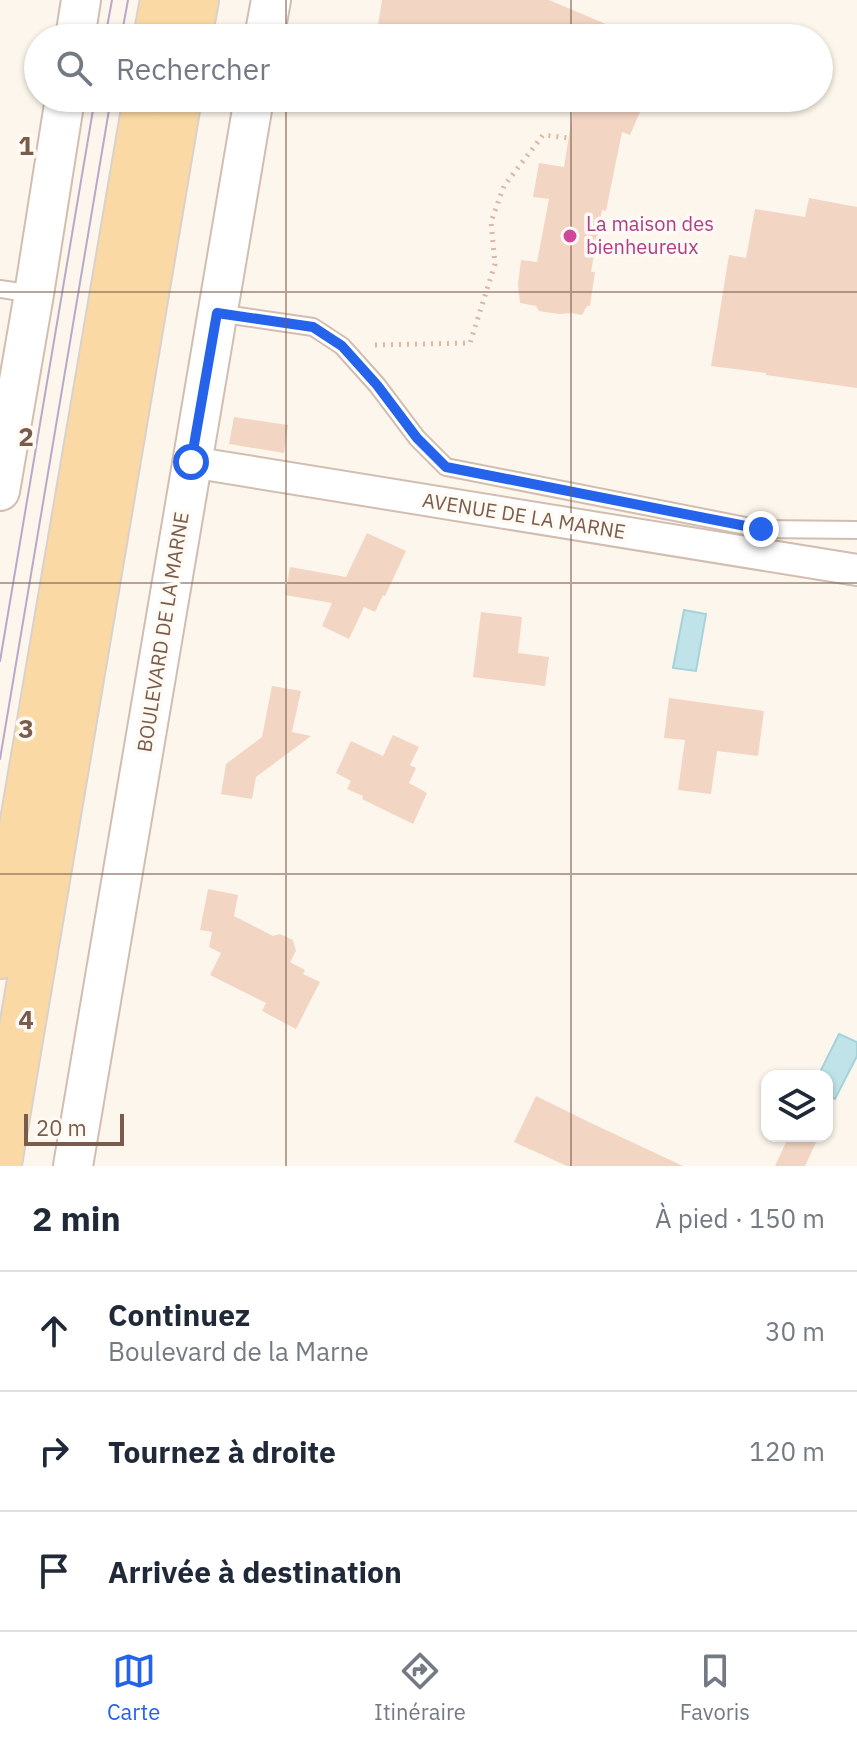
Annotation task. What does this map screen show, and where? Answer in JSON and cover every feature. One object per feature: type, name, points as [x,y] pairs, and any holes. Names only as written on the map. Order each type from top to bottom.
[{"type":"main road","points":[[159,24],[163,0]]},
{"type":"main road","points":[[192,24],[196,0]]},
{"type":"main road","points":[[0,956],[144,112]]},
{"type":"main road","points":[[0,1158],[177,112]]},
{"type":"street","points":[[77,24],[81,0]]},
{"type":"street","points":[[267,24],[271,0]]},
{"type":"street","points":[[0,491],[17,291],[62,112]]},
{"type":"street","name":"BOULEVARD DE LA MARNE","points":[[73,1166],[252,112]]},
{"type":"street","name":"AVENUE DE LA MARNE","points":[[191,462],[857,570]]},
{"type":"lane","points":[[217,313],[313,327],[342,346],[377,385],[417,438],[446,467],[761,529],[857,530]]},
{"type":"path","points":[[342,346],[470,343],[495,264],[491,222],[504,186],[543,135],[569,138]]},
{"type":"water","points":[[684,610],[706,614],[696,671],[673,668]]},
{"type":"water","points":[[839,1034],[857,1042],[857,1056],[835,1099],[833,1070],[821,1070]]},
{"type":"building","points":[[382,0],[549,0],[606,24],[378,24]]},
{"type":"building","name":"La maison des bienheureux","points":[[573,112],[640,112],[630,135],[622,132],[606,211],[602,210],[591,272],[595,272],[590,306],[582,315],[539,311],[536,306],[520,303],[518,285],[521,260],[537,262],[549,199],[533,197],[539,163],[564,167]]},
{"type":"building","points":[[809,198],[857,207],[857,388],[711,366],[729,255],[746,258],[755,209],[805,217]]},
{"type":"building","points":[[234,417],[288,425],[284,453],[229,444]]},
{"type":"building","points":[[367,533],[406,551],[375,612],[364,607],[349,639],[322,626],[332,603],[285,595],[290,567],[346,577]]},
{"type":"building","points":[[481,612],[522,617],[518,653],[549,657],[545,686],[473,677]]},
{"type":"building","points":[[272,686],[301,691],[292,732],[311,736],[256,777],[252,799],[221,794],[226,764],[262,737]]},
{"type":"building","points":[[669,698],[764,711],[758,756],[717,751],[711,794],[678,790],[685,740],[664,738]]},
{"type":"building","points":[[393,735],[419,747],[410,765],[416,768],[409,783],[427,793],[413,824],[362,799],[363,796],[347,789],[351,781],[336,773],[351,741],[383,756]]},
{"type":"building","points":[[208,889],[238,895],[234,916],[273,936],[280,934],[293,940],[296,951],[290,962],[305,970],[303,974],[320,982],[296,1029],[262,1011],[266,1003],[210,975],[221,953],[209,947],[212,932],[200,930]]},
{"type":"building","points":[[536,1096],[683,1166],[567,1166],[514,1142]]},
{"type":"building","points":[[786,1142],[816,1142],[805,1166],[775,1166]]},
{"type":"tram line","points":[[108,24],[112,0]]},
{"type":"tram line","points":[[124,24],[128,0]]},
{"type":"tram line","points":[[0,661],[93,112]]},
{"type":"tram line","points":[[0,759],[109,112]]},
{"type":"place","name":"La maison des bienheureux","points":[[570,236]]},
{"type":"route","points":[[191,462],[217,313],[313,327],[342,346],[377,385],[417,438],[446,467],[761,529]]}]
